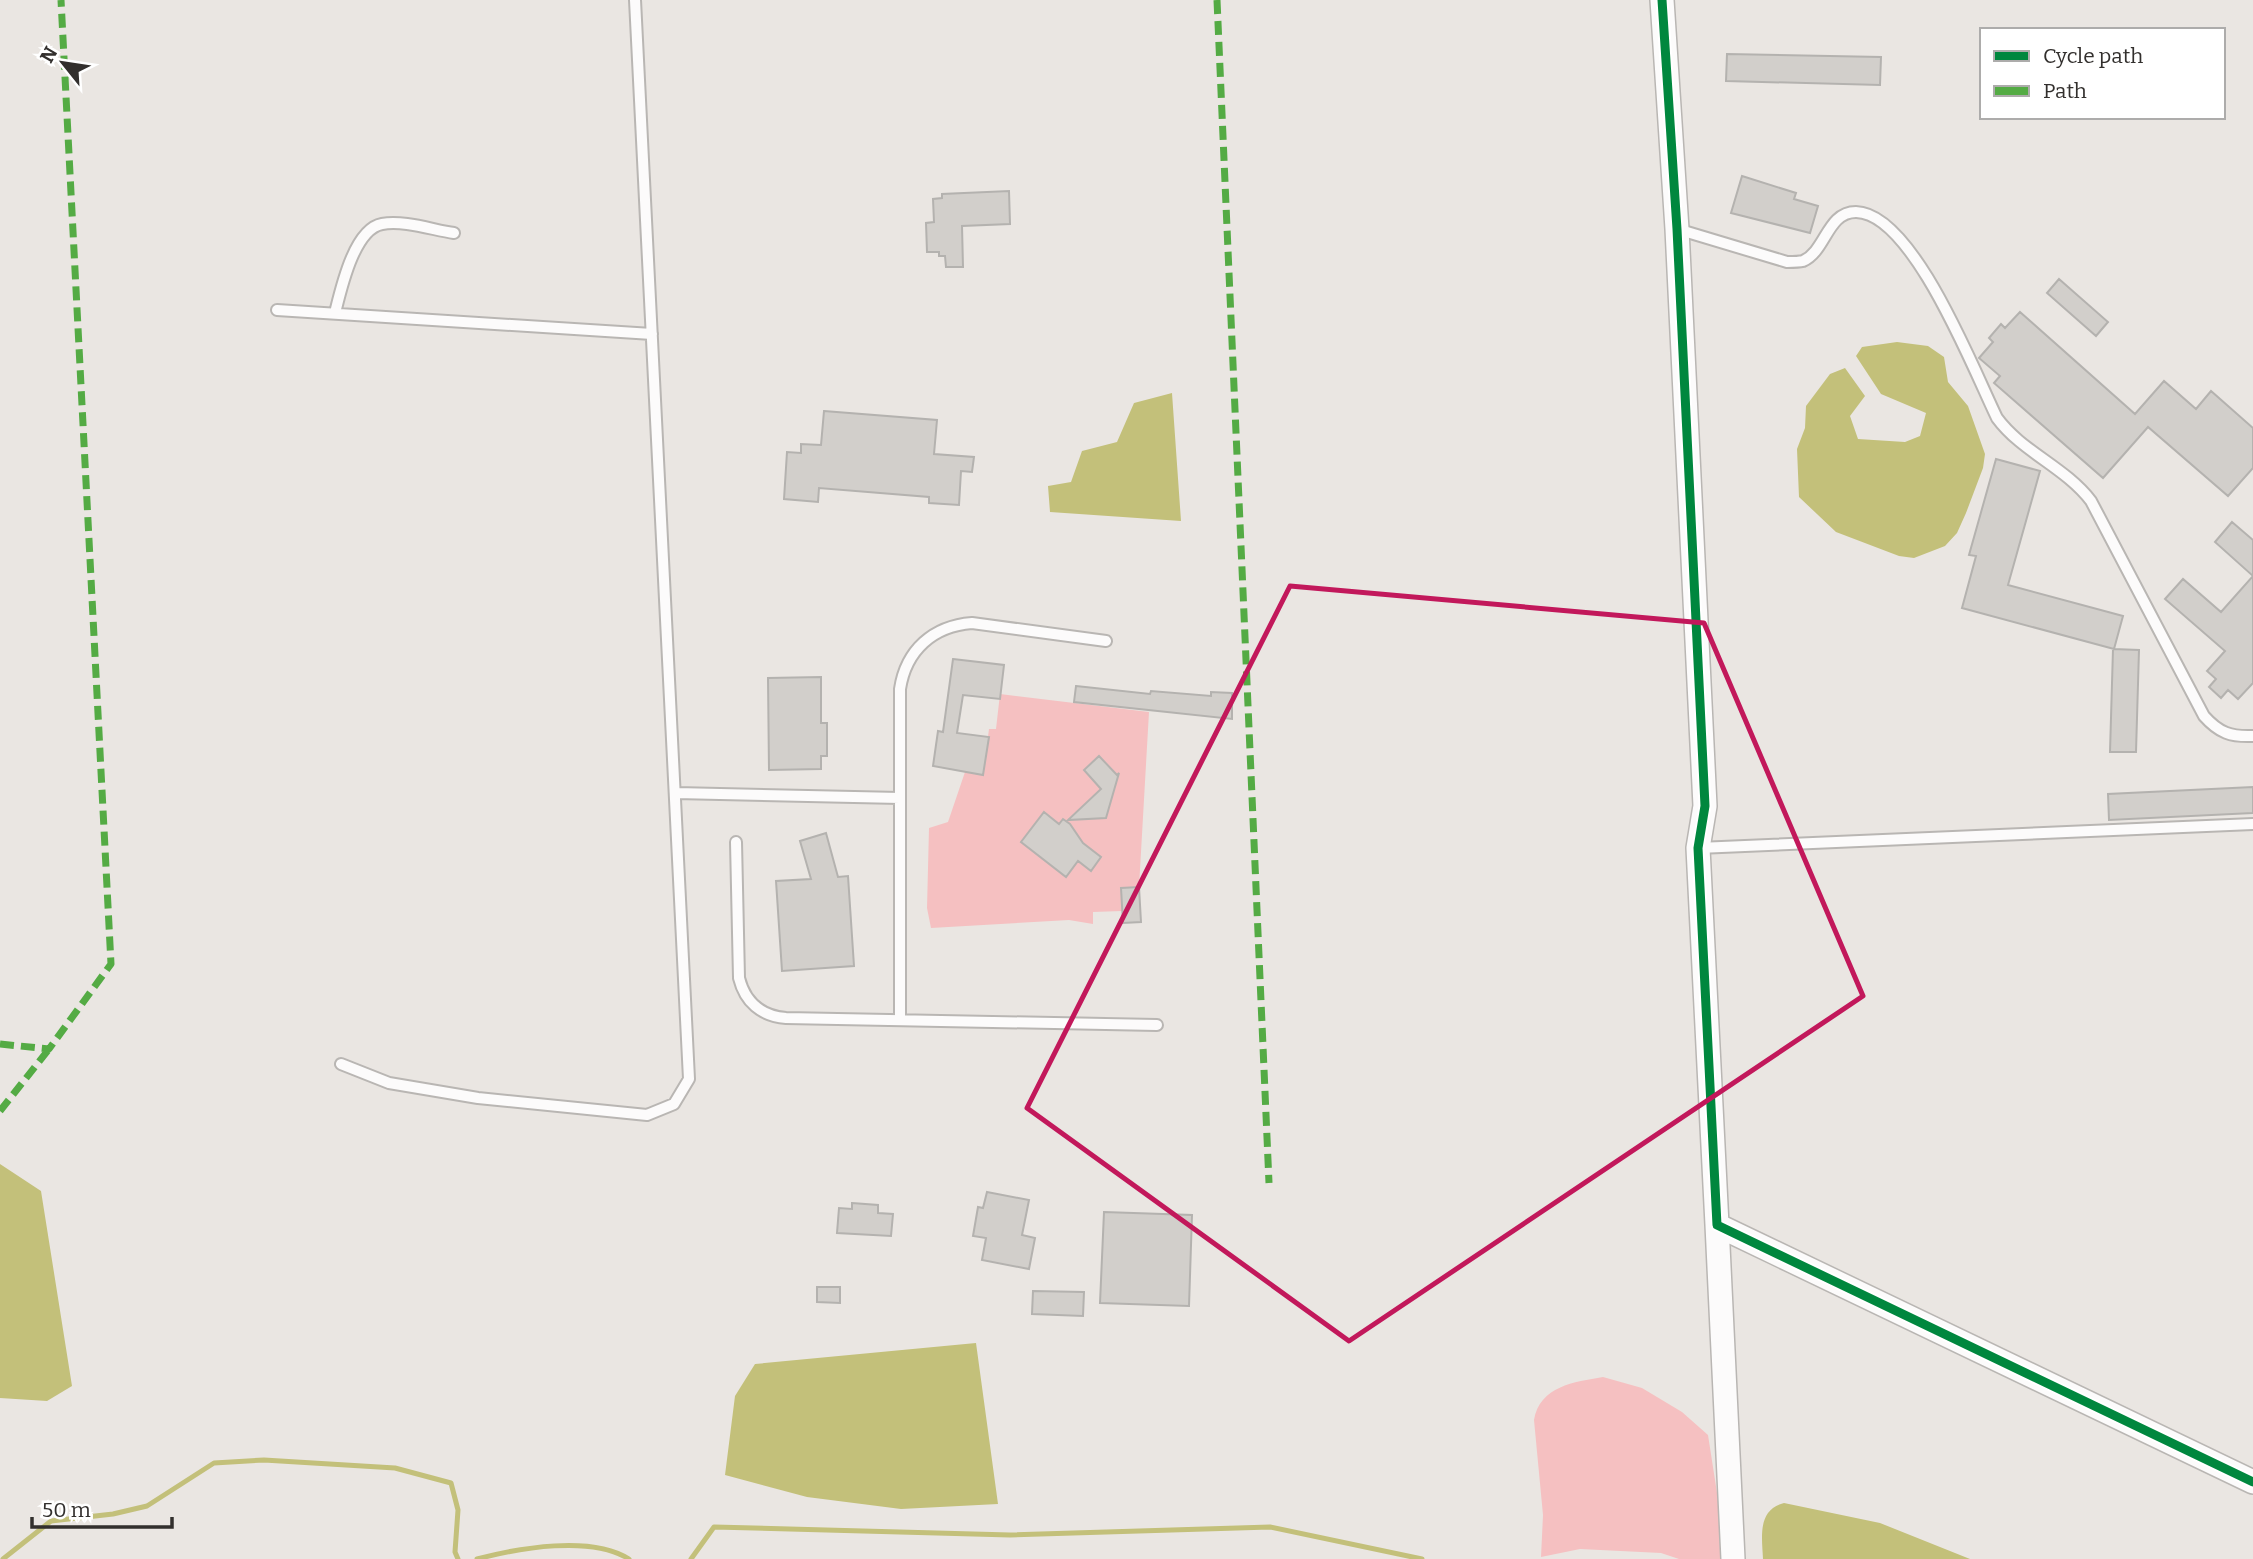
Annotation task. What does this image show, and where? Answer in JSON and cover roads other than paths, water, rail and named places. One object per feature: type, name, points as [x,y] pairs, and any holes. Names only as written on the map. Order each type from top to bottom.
[{"type":"street","points":[[1662,0],[1705,806],[1698,848],[1733,1559]]},
{"type":"street","points":[[1717,1225],[2253,1482]]},
{"type":"lane","points":[[341,1064],[389,1083],[478,1098],[647,1115],[674,1104],[686,1089],[690,1070],[635,0]]},
{"type":"lane","points":[[1676,229],[1787,262],[1804,261],[1818,249],[1827,231],[1840,217],[1855,212],[1873,216],[1886,223],[1922,264],[1997,418],[2008,432],[2079,485],[2091,501],[2204,716],[2216,729],[2233,737],[2253,736]]},
{"type":"lane","points":[[335,313],[359,242],[369,230],[381,224],[394,224],[454,233]]},
{"type":"lane","points":[[277,310],[652,334]]},
{"type":"lane","points":[[900,1020],[900,689],[910,657],[925,640],[947,627],[972,623],[1105,641]]},
{"type":"lane","points":[[676,793],[900,798]]},
{"type":"lane","points":[[1698,848],[2253,824]]},
{"type":"lane","points":[[736,842],[739,978],[752,1004],[776,1017],[1157,1025]]},
{"type":"waterway","points":[[3,1559],[51,1521],[113,1514],[147,1506],[214,1463],[264,1460],[395,1468],[451,1483],[458,1510],[455,1552],[458,1559]]},
{"type":"waterway","points":[[691,1559],[714,1527],[1010,1535],[1270,1527],[1422,1559]]},
{"type":"waterway","points":[[477,1559],[554,1546],[595,1547],[629,1559]]}]
